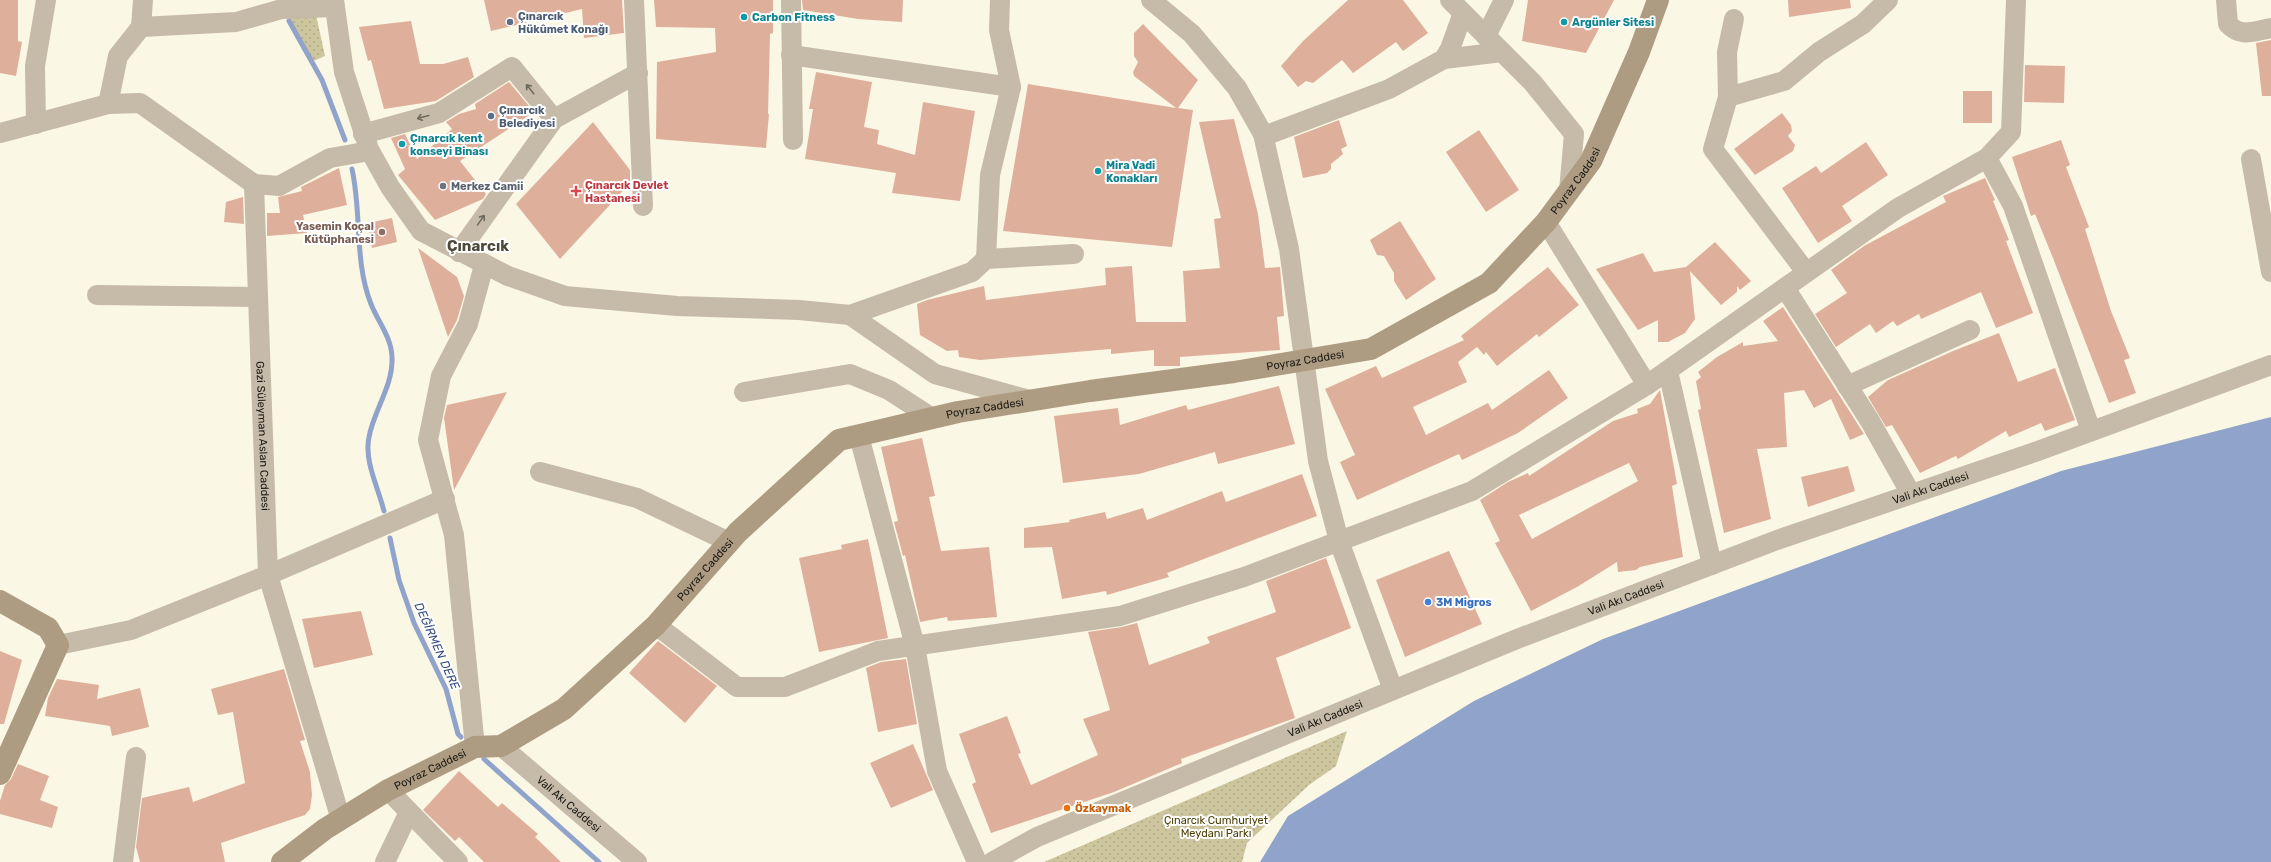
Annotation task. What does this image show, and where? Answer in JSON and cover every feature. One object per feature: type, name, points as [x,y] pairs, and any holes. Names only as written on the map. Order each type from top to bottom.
[{"type":"street","points":[[36,124],[35,66],[46,0]]},
{"type":"street","points":[[108,104],[118,56],[141,27],[143,0]]},
{"type":"street","points":[[634,0],[643,206]]},
{"type":"street","points":[[791,0],[793,140]]},
{"type":"street","points":[[986,259],[990,175],[1011,87],[999,30],[1000,0]]},
{"type":"street","points":[[1151,0],[1192,34],[1237,88],[1264,136],[1290,249],[1318,461],[1339,541],[1393,690]]},
{"type":"street","points":[[1486,36],[1504,0]]},
{"type":"street","name":"Poyraz Caddesi","points":[[282,862],[341,820],[388,790],[475,747],[501,746],[564,709],[656,625],[729,542],[839,440],[932,418],[1029,400],[1234,372],[1371,348],[1489,283],[1546,222],[1591,161],[1639,52],[1658,0]]},
{"type":"street","points":[[1728,97],[1784,81],[1819,52],[1863,24],[1888,0]]},
{"type":"street","points":[[656,625],[737,686],[785,686],[878,652],[1120,616],[1244,577],[1472,490],[1647,385],[1898,208],[1987,158],[2011,132],[2016,0]]},
{"type":"street","points":[[2226,0],[2228,24],[2235,31],[2243,33],[2271,28]]},
{"type":"street","points":[[141,27],[236,22],[282,9],[335,3],[344,72],[366,142],[390,187],[421,231],[484,265],[508,276],[565,296],[677,306],[799,310],[850,315],[972,272],[986,259],[1074,254]]},
{"type":"street","points":[[1444,59],[1450,49],[1457,6]]},
{"type":"street","points":[[1457,6],[1533,84],[1574,134],[1569,191]]},
{"type":"street","points":[[1734,19],[1727,52],[1728,97],[1713,150],[1806,272]]},
{"type":"street","points":[[1264,136],[1389,89],[1444,59],[1502,52]]},
{"type":"street","points":[[791,54],[1011,87]]},
{"type":"street","points":[[0,133],[108,104],[140,103],[254,184],[279,186],[330,158],[439,113],[512,67],[554,119]]},
{"type":"street","points":[[459,252],[554,119],[638,73]]},
{"type":"street","points":[[1987,158],[2013,206],[2091,432]]},
{"type":"street","points":[[2251,159],[2271,272]]},
{"type":"street","name":"Gazi Süleyman Aslan Caddesi","points":[[254,184],[268,575],[341,820]]},
{"type":"street","points":[[1546,222],[1647,385]]},
{"type":"street","points":[[475,747],[454,534],[428,440],[441,376],[468,324],[484,265]]},
{"type":"street","points":[[1785,288],[1847,386],[1911,494]]},
{"type":"street","points":[[97,294],[258,297]]},
{"type":"street","points":[[850,315],[936,374],[1029,400]]},
{"type":"street","points":[[1847,386],[1970,330]]},
{"type":"street","name":"Vali Akı Caddesi","points":[[992,862],[1037,837],[1517,639],[1777,540],[2091,432],[2271,365]]},
{"type":"street","points":[[1668,370],[1712,565]]},
{"type":"street","points":[[744,392],[850,374],[889,390],[932,418]]},
{"type":"street","points":[[859,436],[915,646],[937,771],[977,862]]},
{"type":"street","points":[[540,472],[637,498],[729,542]]},
{"type":"street","points":[[58,645],[132,630],[268,575],[444,499]]},
{"type":"street","points":[[0,601],[48,628],[58,645]]},
{"type":"street","points":[[0,774],[58,645]]},
{"type":"street","name":"Vali Akı Caddesi","points":[[501,746],[637,862]]},
{"type":"street","points":[[123,862],[136,757]]},
{"type":"street","points":[[388,790],[458,862]]},
{"type":"street","points":[[385,862],[409,812]]},
{"type":"green space","points":[[316,15],[325,56],[311,62],[288,16]]},
{"type":"green space","name":"Çınarcık Cumhuriyet Meydanı Parkı","points":[[1347,731],[1336,766],[1309,785],[1247,843],[1242,862],[1044,862]]},
{"type":"water","points":[[2271,417],[2271,862],[1260,862],[1288,816],[1474,701],[1603,639],[2061,471]]},
{"type":"building","points":[[0,0],[18,0],[18,41],[22,42],[16,76],[0,73]]},
{"type":"building","points":[[484,0],[622,0],[624,33],[584,38],[582,9],[491,31]]},
{"type":"building","points":[[654,0],[773,0],[773,33],[770,34],[769,114],[766,148],[656,139],[657,62],[716,52],[715,28],[656,27]]},
{"type":"building","points":[[802,0],[903,0],[902,22],[858,19],[803,10]]},
{"type":"building","points":[[1348,0],[1403,0],[1428,33],[1403,51],[1396,42],[1353,73],[1342,60],[1313,83],[1306,81],[1298,87],[1281,66],[1303,41]]},
{"type":"building","name":"Argünler Sitesi","points":[[1528,0],[1614,0],[1586,53],[1522,41]]},
{"type":"building","points":[[1788,0],[1850,0],[1851,8],[1789,17]]},
{"type":"building","points":[[411,21],[420,64],[443,64],[468,57],[474,77],[436,101],[384,109],[371,60],[368,61],[359,27]]},
{"type":"building","name":"Mira Vadi Konakları","points":[[1143,24],[1198,80],[1178,108],[1193,110],[1172,247],[1003,231],[1028,84],[1176,108],[1134,76],[1133,72],[1138,62],[1134,56],[1134,33]]},
{"type":"building","points":[[2271,40],[2271,96],[2262,96],[2256,43]]},
{"type":"building","points":[[2025,65],[2065,66],[2064,103],[2024,102]]},
{"type":"building","points":[[816,72],[872,82],[864,127],[879,130],[877,144],[915,155],[923,102],[975,111],[960,201],[892,193],[896,173],[805,159],[813,109],[809,109]]},
{"type":"building","points":[[509,82],[534,112],[460,161],[486,194],[483,199],[435,220],[398,175],[405,169],[391,138],[405,134],[417,159],[452,129],[446,122],[459,114],[476,109],[475,104]]},
{"type":"building","points":[[1963,91],[1992,91],[1992,123],[1963,123]]},
{"type":"building","points":[[1782,113],[1791,125],[1792,131],[1788,136],[1795,145],[1793,151],[1755,175],[1734,149]]},
{"type":"building","points":[[1234,119],[1258,214],[1265,268],[1280,267],[1284,316],[1277,317],[1280,350],[1180,357],[1180,366],[1154,366],[1154,350],[1111,354],[1111,349],[980,360],[959,357],[958,350],[947,351],[920,335],[917,304],[927,300],[984,286],[986,300],[1106,285],[1105,268],[1132,266],[1136,322],[1186,322],[1183,271],[1220,268],[1214,219],[1221,218],[1199,122]]},
{"type":"building","points":[[1339,120],[1347,146],[1341,149],[1343,154],[1331,164],[1331,169],[1327,173],[1303,178],[1294,137]]},
{"type":"building","name":"Çınarcık Devlet Hastanesi","points":[[593,122],[630,170],[630,183],[560,259],[516,204]]},
{"type":"building","points":[[1479,130],[1519,190],[1486,212],[1446,152]]},
{"type":"building","points":[[2061,140],[2070,165],[2066,167],[2089,227],[2085,229],[2111,311],[2130,358],[2124,360],[2136,393],[2109,403],[2035,214],[2031,216],[2012,157]]},
{"type":"building","points":[[1866,142],[1888,175],[1842,206],[1852,221],[1818,243],[1782,188],[1816,166],[1821,173]]},
{"type":"building","points":[[339,168],[347,205],[303,215],[307,233],[267,236],[267,213],[280,213],[278,197],[302,191],[301,187]]},
{"type":"building","points":[[1985,178],[1995,200],[1993,201],[2009,240],[2006,241],[2033,313],[1996,328],[1981,292],[1921,319],[1919,314],[1897,326],[1893,321],[1876,333],[1870,324],[1836,347],[1815,314],[1847,293],[1831,270],[1864,246],[1946,202],[1943,196]]},
{"type":"building","points":[[243,197],[244,224],[224,222],[226,202]]},
{"type":"building","name":"Yasemin Koçal Kütüphanesi","points":[[392,218],[397,242],[372,248],[368,223]]},
{"type":"building","points":[[1400,221],[1436,279],[1406,300],[1394,281],[1394,273],[1384,256],[1377,255],[1370,240]]},
{"type":"building","points":[[1715,242],[1751,281],[1740,290],[1737,286],[1737,292],[1721,305],[1690,271],[1695,319],[1685,333],[1668,342],[1658,342],[1658,320],[1638,330],[1596,269],[1643,253],[1654,272],[1686,267]]},
{"type":"building","points":[[418,248],[457,277],[464,296],[457,320],[448,337]]},
{"type":"building","points":[[1548,267],[1579,305],[1539,337],[1537,334],[1497,366],[1486,352],[1484,355],[1477,347],[1458,362],[1467,382],[1413,407],[1426,435],[1488,403],[1492,410],[1549,370],[1568,398],[1518,433],[1462,460],[1459,454],[1357,500],[1340,462],[1355,455],[1325,389],[1376,366],[1382,378],[1464,340],[1461,336]]},
{"type":"building","points":[[1783,307],[1864,434],[1850,440],[1831,399],[1814,408],[1804,390],[1784,393],[1787,447],[1757,449],[1771,519],[1724,533],[1698,410],[1701,409],[1696,381],[1701,377],[1698,372],[1717,357],[1743,342],[1743,346],[1778,341],[1763,321]]},
{"type":"building","points":[[1999,333],[2018,382],[2055,368],[2075,420],[2045,431],[2041,423],[2009,437],[2006,431],[1958,459],[1956,456],[1920,473],[1892,425],[1886,427],[1868,397],[1888,380],[1953,351]]},
{"type":"building","points":[[1279,386],[1295,444],[1218,464],[1215,452],[1139,474],[1063,483],[1054,416],[1118,408],[1120,425],[1186,405],[1188,410]]},
{"type":"building","points":[[1660,390],[1677,484],[1672,486],[1683,557],[1640,567],[1636,570],[1618,572],[1617,562],[1577,587],[1531,611],[1495,543],[1500,541],[1480,500],[1508,482],[1528,473],[1529,476],[1613,421],[1638,413],[1637,409],[1650,404]],"holes":[[[1629,463],[1638,481],[1532,539],[1519,515]]]},
{"type":"building","points":[[507,392],[454,490],[444,418],[447,405]]},
{"type":"building","points":[[922,438],[935,496],[929,497],[941,551],[989,547],[997,617],[948,621],[947,617],[920,622],[905,555],[903,556],[894,522],[898,521],[881,447]]},
{"type":"building","points":[[1848,466],[1855,491],[1808,507],[1801,477]]},
{"type":"building","points":[[1302,474],[1317,516],[1167,573],[1169,577],[1107,595],[1106,591],[1062,599],[1052,547],[1024,548],[1024,528],[1070,522],[1069,520],[1105,512],[1107,519],[1143,508],[1147,520],[1222,491],[1226,502]]},
{"type":"building","points":[[868,539],[888,638],[819,652],[799,558],[842,549],[841,545]]},
{"type":"building","name":"3M Migros","points":[[1449,551],[1482,624],[1405,657],[1376,580]]},
{"type":"building","points":[[1326,558],[1351,628],[1276,658],[1295,718],[1181,759],[1182,763],[1114,792],[991,833],[972,784],[976,782],[959,734],[1007,716],[1021,753],[1018,754],[1031,785],[1098,755],[1083,719],[1110,710],[1088,632],[1122,627],[1137,623],[1149,665],[1210,643],[1207,637],[1276,612],[1266,581]]},
{"type":"building","points":[[361,611],[373,655],[314,668],[302,619]]},
{"type":"building","points":[[658,641],[717,686],[685,723],[629,673]]},
{"type":"building","points":[[0,651],[22,660],[4,724],[0,724]]},
{"type":"building","points":[[906,659],[917,724],[878,732],[866,668],[881,662]]},
{"type":"building","points":[[284,669],[305,740],[300,741],[310,772],[312,795],[310,809],[305,815],[221,843],[225,862],[140,862],[136,847],[142,798],[189,787],[193,802],[245,783],[233,712],[218,715],[211,689]]},
{"type":"building","points":[[57,679],[99,685],[97,699],[140,688],[149,727],[112,736],[110,726],[45,716],[48,698]]},
{"type":"building","points":[[913,744],[933,790],[891,808],[870,763]]},
{"type":"building","points":[[18,764],[49,776],[40,800],[58,807],[52,828],[0,814],[0,801],[5,785],[11,779]]},
{"type":"building","points":[[459,771],[498,807],[502,803],[538,834],[535,837],[561,862],[484,862],[459,837],[455,841],[423,810]]},
{"type":"waterway","name":"DEĞİRMEN DERE","points":[[289,21],[322,80],[345,140]]},
{"type":"waterway","name":"DEĞİRMEN DERE","points":[[352,169],[357,203],[362,271],[371,304],[390,344],[392,358],[390,378],[371,427],[368,446],[368,455],[372,474],[384,511]]},
{"type":"waterway","name":"DEĞİRMEN DERE","points":[[390,538],[399,580],[414,623],[446,689],[458,734],[461,737]]},
{"type":"waterway","name":"DEĞİRMEN DERE","points":[[484,759],[599,862]]},
{"type":"place","name":"Carbon Fitness","points":[[744,17]]},
{"type":"place","name":"Çınarcık Hükûmet Konağı","points":[[510,22]]},
{"type":"place","name":"Argünler Sitesi","points":[[1564,22]]},
{"type":"place","name":"Çınarcık Belediyesi","points":[[491,116]]},
{"type":"place","name":"Çınarcık kent konseyi Binası","points":[[402,144]]},
{"type":"place","name":"Mira Vadi Konakları","points":[[1098,171]]},
{"type":"place","name":"Merkez Camii","points":[[443,186]]},
{"type":"place","name":"Çınarcık Devlet Hastanesi","points":[[576,191]]},
{"type":"place","name":"Yasemin Koçal Kütüphanesi","points":[[382,232]]},
{"type":"place","name":"3M Migros","points":[[1428,602]]},
{"type":"place","name":"Özkaymak","points":[[1067,808]]},
{"type":"district","name":"Çınarcık","points":[[478,246]]}]
